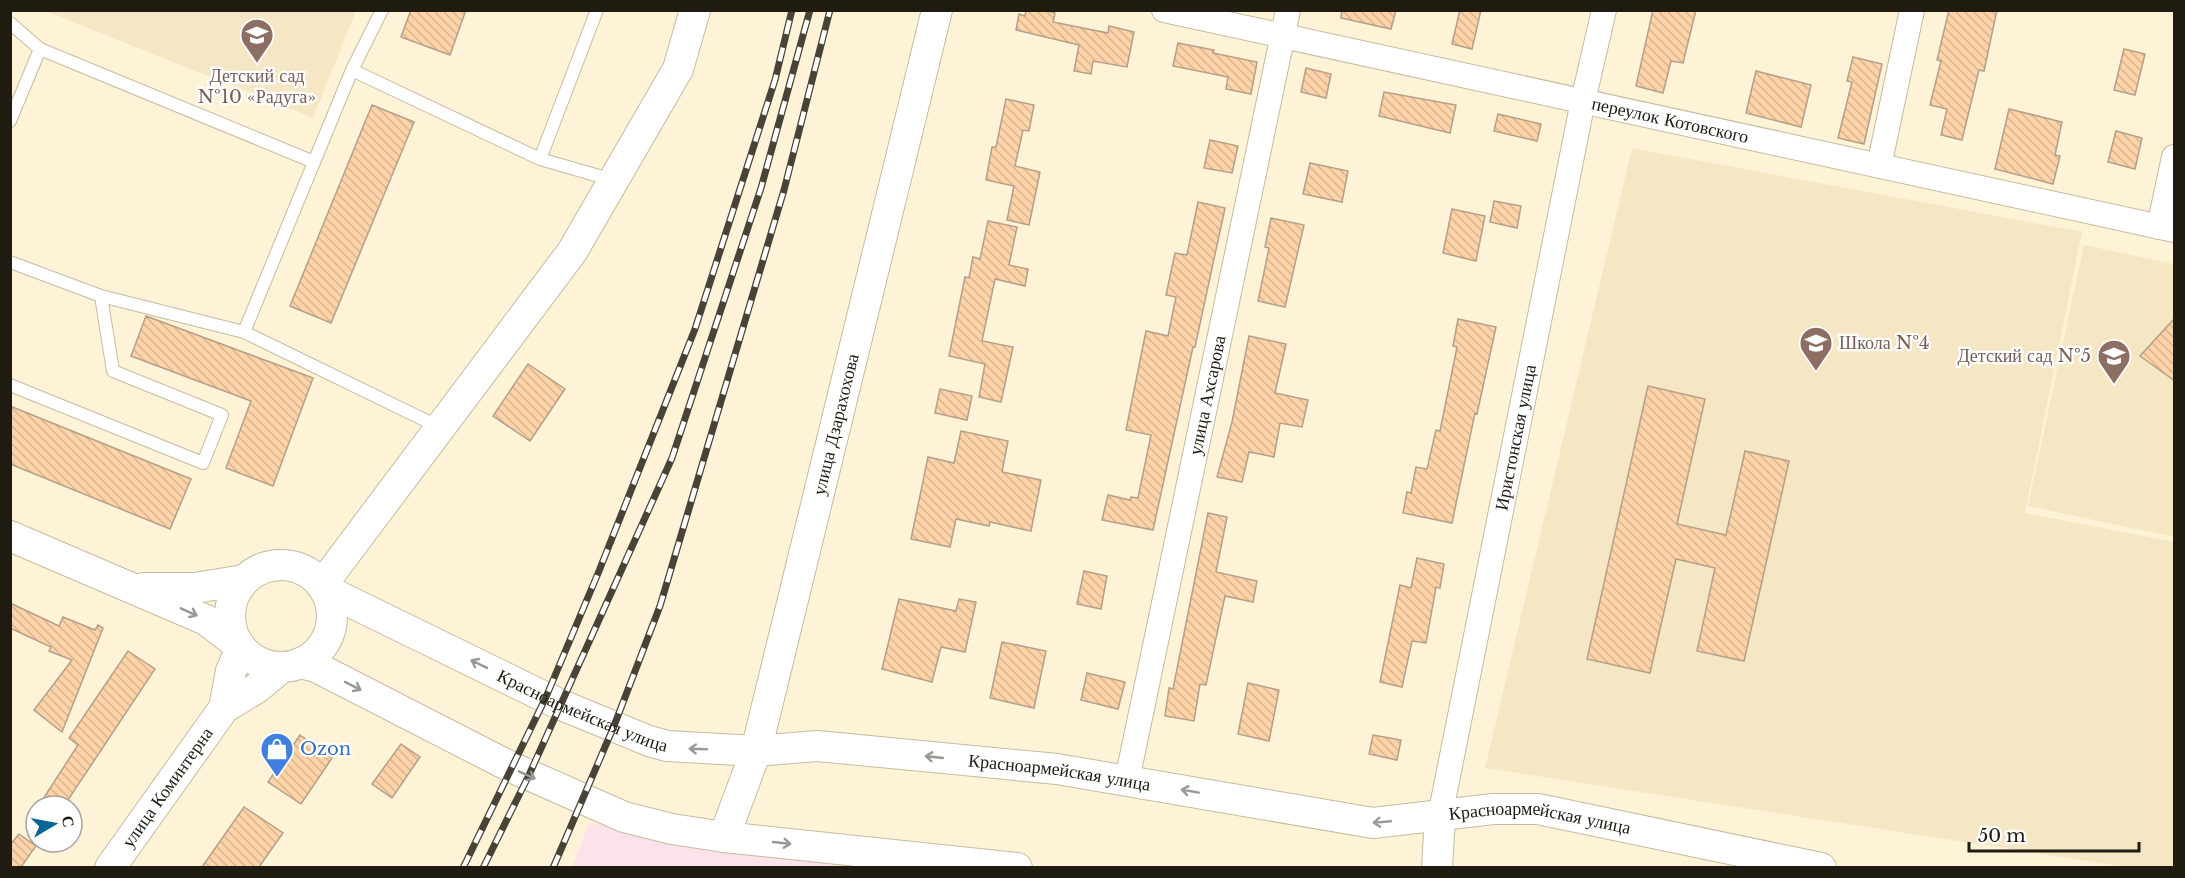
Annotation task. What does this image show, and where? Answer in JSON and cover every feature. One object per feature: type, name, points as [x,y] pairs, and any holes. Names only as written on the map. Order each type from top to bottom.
[{"type":"street","points":[[291,665],[314,655],[328,636],[332,612],[323,587],[362,529],[572,252],[678,69],[695,10]]},
{"type":"street","name":"улица Дзарахохова","points":[[724,837],[756,751],[937,10]]},
{"type":"street","name":"переулок Котовского","points":[[1164,10],[2167,228]]},
{"type":"street","name":"улица Ахсарова","points":[[1127,780],[1288,10]]},
{"type":"street","name":"Иристонская улица","points":[[1437,867],[1440,816],[1583,101],[1604,10]]},
{"type":"street","points":[[1879,166],[1912,10]]},
{"type":"street","points":[[2167,228],[2175,157]]},
{"type":"street","points":[[241,647],[232,630],[230,612],[234,595],[244,580],[258,570],[267,567],[293,566],[362,529]]},
{"type":"street","points":[[10,536],[206,620],[260,662],[316,668],[511,768],[624,817],[672,829],[724,837],[1017,867]]},
{"type":"street","name":"Красноармейская улица","points":[[293,566],[312,575],[323,587],[560,704],[649,741],[686,748],[756,751],[817,746],[1057,769],[1374,823],[1492,809],[1538,809],[1821,867]]},
{"type":"street","points":[[135,588],[195,588],[244,580]]},
{"type":"street","name":"улица Коминтерна","points":[[224,708],[231,671],[241,647]]},
{"type":"street","name":"улица Коминтерна","points":[[110,867],[224,708],[291,665]]},
{"type":"lane","points":[[244,332],[352,70],[382,10]]},
{"type":"lane","points":[[540,159],[597,10]]},
{"type":"lane","points":[[10,23],[40,49],[314,162]]},
{"type":"lane","points":[[10,121],[40,49]]},
{"type":"lane","points":[[352,70],[540,159],[613,180]]},
{"type":"lane","points":[[10,262],[101,296],[244,332],[440,427]]},
{"type":"lane","points":[[10,385],[203,463],[222,415],[113,371],[101,296]]},
{"type":"shaded area","name":"Детский сад №10 «Радуга»","points":[[46,11],[356,11],[313,118]]},
{"type":"shaded area","name":"Школа №4","points":[[1632,148],[2082,232],[2025,513],[2174,542],[2174,867],[2126,867],[1485,768]]},
{"type":"shaded area","name":"Детский сад №5","points":[[2084,245],[2174,264],[2174,537],[2028,506]]},
{"type":"shaded area","points":[[589,823],[845,867],[572,868]]},
{"type":"building","points":[[411,10],[466,10],[450,55],[401,37]]},
{"type":"building","points":[[1026,10],[1044,10],[1055,13],[1053,22],[1108,33],[1109,26],[1134,32],[1127,67],[1093,61],[1091,74],[1074,71],[1079,45],[1016,30],[1019,14],[1025,16]]},
{"type":"building","points":[[1342,10],[1396,10],[1391,29],[1341,18]]},
{"type":"building","points":[[1460,10],[1481,10],[1472,49],[1452,44]]},
{"type":"building","points":[[1653,10],[1696,10],[1683,63],[1671,61],[1663,93],[1636,86]]},
{"type":"building","points":[[1949,10],[1997,10],[1984,71],[1979,70],[1962,140],[1941,135],[1947,109],[1930,105],[1941,61],[1937,60]]},
{"type":"building","points":[[1178,43],[1257,62],[1251,94],[1226,89],[1228,77],[1173,66]]},
{"type":"building","points":[[2124,49],[2145,54],[2135,95],[2114,90]]},
{"type":"building","points":[[1853,57],[1882,64],[1864,144],[1838,138],[1852,82],[1847,81]]},
{"type":"building","points":[[1306,68],[1331,74],[1326,98],[1301,92]]},
{"type":"building","points":[[1756,71],[1811,85],[1801,127],[1746,113]]},
{"type":"building","points":[[1384,92],[1456,105],[1450,133],[1379,116]]},
{"type":"building","points":[[1006,99],[1034,105],[1029,131],[1023,130],[1015,166],[1040,172],[1029,225],[1007,220],[1014,186],[986,180],[992,147],[996,147]]},
{"type":"building","points":[[372,105],[414,122],[331,323],[290,306]]},
{"type":"building","points":[[2009,109],[2062,122],[2055,155],[2060,156],[2053,184],[1995,169]]},
{"type":"building","points":[[1498,114],[1541,124],[1537,141],[1494,131]]},
{"type":"building","points":[[2116,131],[2142,138],[2135,169],[2108,162]]},
{"type":"building","points":[[1210,140],[1238,146],[1232,173],[1204,168]]},
{"type":"building","points":[[1310,163],[1348,171],[1342,202],[1303,194]]},
{"type":"building","points":[[1494,201],[1521,206],[1517,228],[1490,222]]},
{"type":"building","points":[[1198,202],[1225,208],[1153,530],[1102,520],[1108,495],[1130,500],[1131,497],[1138,498],[1151,435],[1126,430],[1146,331],[1168,336],[1176,297],[1166,295],[1175,253],[1187,255]]},
{"type":"building","points":[[1452,209],[1485,216],[1476,261],[1443,253]]},
{"type":"building","points":[[1271,218],[1304,225],[1285,307],[1258,301],[1269,248],[1265,247]]},
{"type":"building","points":[[988,221],[1017,227],[1009,265],[1028,269],[1025,286],[995,279],[982,341],[1013,347],[1001,402],[979,397],[985,364],[949,356],[965,277],[969,278],[973,257],[980,259]]},
{"type":"building","points":[[146,316],[313,378],[273,486],[226,468],[251,401],[131,356]]},
{"type":"building","points":[[2175,318],[2175,381],[2140,356]]},
{"type":"building","points":[[1458,319],[1496,327],[1452,523],[1403,513],[1407,492],[1411,493],[1416,467],[1427,469],[1436,430],[1440,431],[1457,347],[1453,346]]},
{"type":"building","points":[[1249,336],[1286,344],[1275,393],[1308,400],[1302,427],[1280,423],[1274,457],[1249,452],[1242,482],[1217,477],[1232,422]]},
{"type":"building","points":[[528,364],[565,389],[530,441],[493,416]]},
{"type":"building","points":[[1648,386],[1705,399],[1677,524],[1726,535],[1745,451],[1789,461],[1744,661],[1697,651],[1715,568],[1676,559],[1650,673],[1587,659]]},
{"type":"building","points":[[940,389],[972,396],[967,420],[935,413]]},
{"type":"building","points":[[10,406],[191,479],[170,529],[10,464]]},
{"type":"building","points":[[961,431],[1008,441],[1002,472],[1041,480],[1031,531],[990,522],[989,526],[956,519],[950,547],[911,539],[928,457],[954,463]]},
{"type":"building","points":[[1208,513],[1227,517],[1216,572],[1257,581],[1253,602],[1225,596],[1206,685],[1200,684],[1194,721],[1165,716],[1169,688],[1173,689]]},
{"type":"building","points":[[1417,558],[1444,564],[1440,588],[1436,587],[1426,643],[1412,641],[1402,687],[1380,682],[1400,585],[1411,588]]},
{"type":"building","points":[[1084,571],[1107,576],[1101,609],[1077,604]]},
{"type":"building","points":[[899,599],[956,611],[959,599],[976,602],[965,652],[941,647],[932,682],[882,669]]},
{"type":"building","points":[[10,603],[59,626],[63,617],[95,630],[98,625],[103,628],[62,732],[34,710],[72,660],[49,651],[51,647],[10,628]]},
{"type":"building","points":[[1002,642],[1046,651],[1034,708],[990,698]]},
{"type":"building","points":[[128,651],[155,669],[72,794],[46,794],[78,745],[69,738]]},
{"type":"building","points":[[1087,673],[1125,682],[1118,709],[1081,700]]},
{"type":"building","points":[[1248,683],[1279,690],[1269,741],[1238,734]]},
{"type":"building","points":[[300,735],[332,758],[301,804],[268,782]]},
{"type":"building","points":[[1373,735],[1401,740],[1397,760],[1369,754]]},
{"type":"building","points":[[401,744],[420,757],[392,798],[372,784]]},
{"type":"building","points":[[244,807],[283,833],[259,867],[202,867]]},
{"type":"building","points":[[19,834],[24,838],[24,854],[30,854],[21,867],[10,867],[10,845]]},
{"type":"railway","points":[[463,868],[546,697],[599,571],[695,329],[775,80],[792,10]]},
{"type":"railway","points":[[483,868],[529,775],[672,458],[761,188],[810,10]]},
{"type":"railway","points":[[553,868],[614,726],[660,606],[784,190],[830,10]]},
{"type":"place","name":"Детский сад №10 «Радуга»","points":[[257,64]]},
{"type":"place","name":"Школа №4","points":[[1816,372]]},
{"type":"place","name":"Детский сад №5","points":[[2114,385]]},
{"type":"place","name":"Ozon","points":[[277,778]]}]
